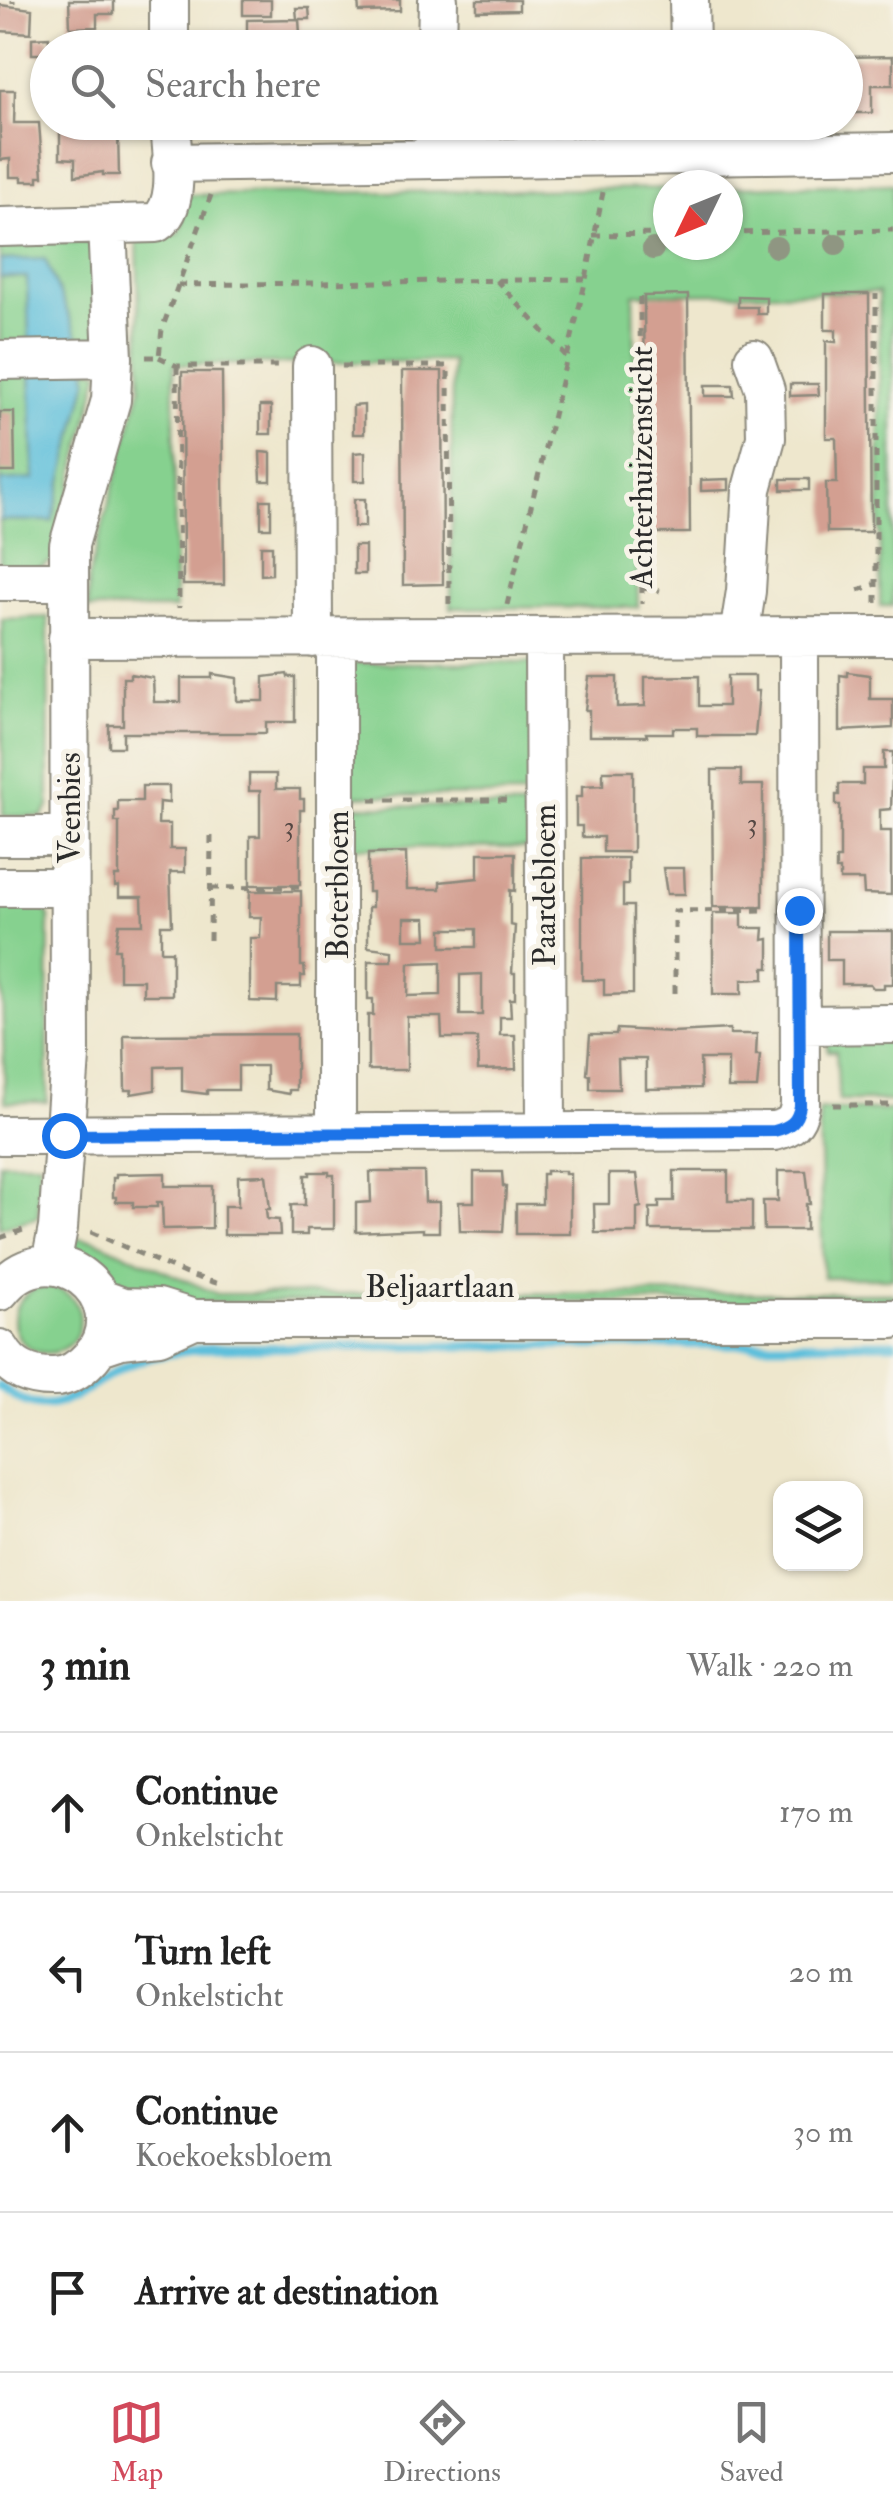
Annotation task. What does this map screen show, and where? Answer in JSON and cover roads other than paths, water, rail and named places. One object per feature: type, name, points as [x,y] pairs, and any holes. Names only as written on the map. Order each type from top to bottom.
[{"type":"street","points":[[168,0],[169,30]]},
{"type":"street","points":[[437,30],[438,0]]},
{"type":"street","points":[[689,0],[690,30]]},
{"type":"street","points":[[0,228],[156,223],[165,217],[172,202],[170,140]]},
{"type":"street","points":[[171,163],[434,141],[562,140]]},
{"type":"street","points":[[707,140],[893,152]]},
{"type":"street","name":"Veenbies","points":[[55,1246],[70,1057],[69,545],[111,400],[102,359],[107,226]]},
{"type":"street","points":[[10,360],[102,359]]},
{"type":"street","points":[[740,636],[752,489],[766,438],[765,390],[754,359]]},
{"type":"street","points":[[312,366],[325,638]]},
{"type":"street","points":[[0,581],[68,581]]},
{"type":"street","points":[[0,1135],[774,1131],[788,1127],[798,1119],[800,1106],[798,636]]},
{"type":"street","points":[[68,638],[885,636]]},
{"type":"street","name":"Paardebloem","points":[[544,637],[546,1132]]},
{"type":"street","name":"Boterbloem","points":[[325,638],[337,800],[336,1133]]},
{"type":"street","points":[[0,836],[69,836]]},
{"type":"street","points":[[0,887],[69,888]]},
{"type":"street","points":[[800,1024],[893,1024]]},
{"type":"street","points":[[0,1290],[10,1278],[55,1246],[101,1299],[105,1317],[100,1346],[82,1367],[57,1378],[30,1376],[7,1361],[0,1350]]},
{"type":"street","name":"Beljaartlaan","points":[[101,1299],[123,1306],[158,1308],[194,1320],[893,1318]]},
{"type":"street","name":"Beljaartlaan","points":[[100,1346],[121,1339],[159,1335],[194,1320]]},
{"type":"water","points":[[45,259],[84,351],[88,379],[52,521],[0,520],[0,481],[34,479],[27,277],[0,277],[0,260]]},
{"type":"waterway","points":[[0,1386],[18,1398],[50,1405],[65,1401],[136,1362],[211,1348],[893,1343]]}]
